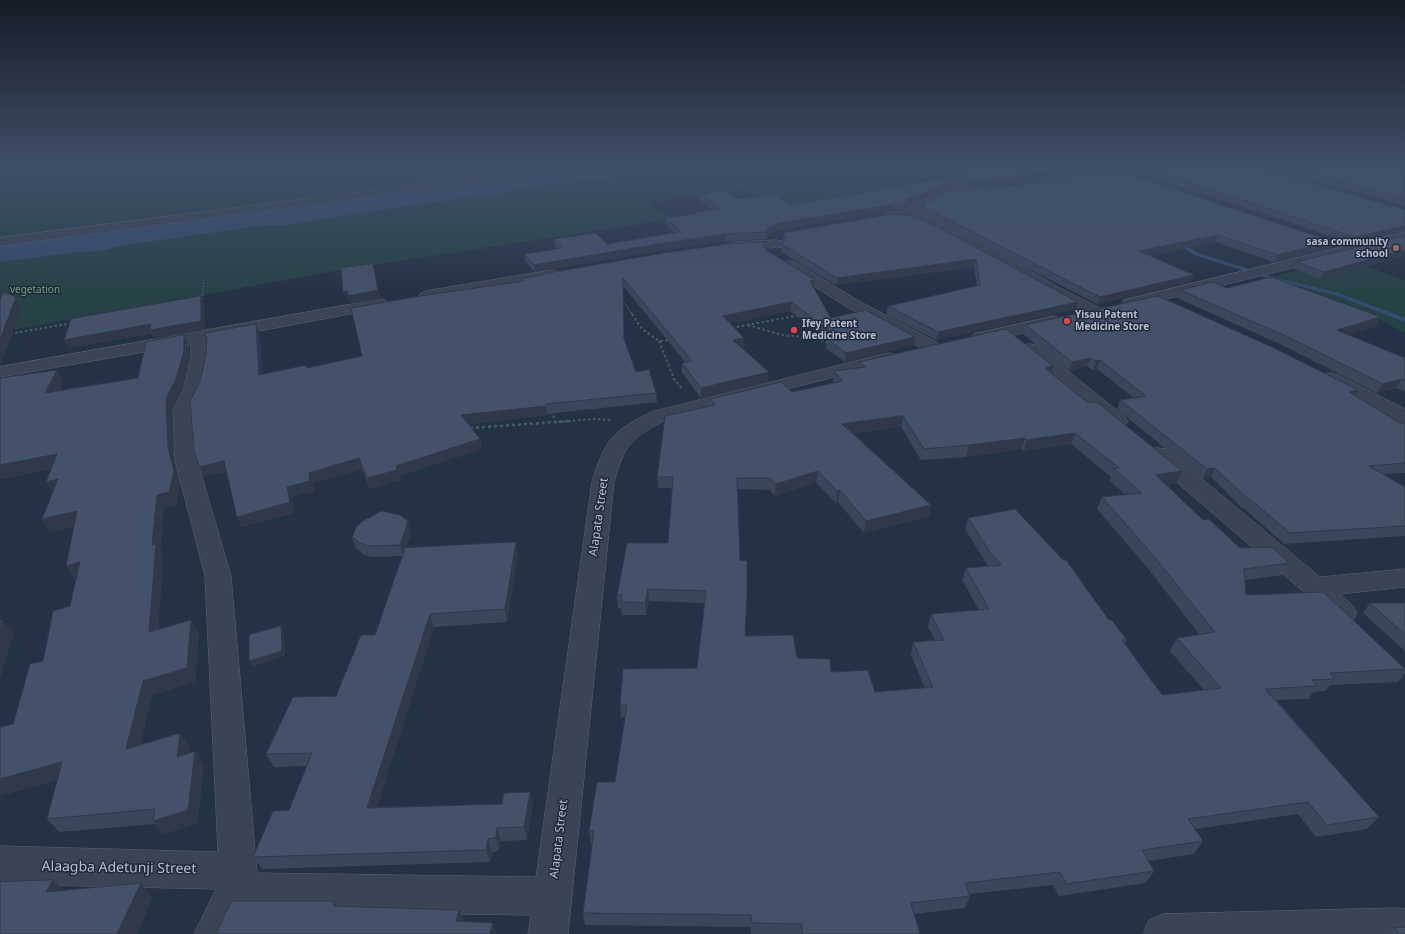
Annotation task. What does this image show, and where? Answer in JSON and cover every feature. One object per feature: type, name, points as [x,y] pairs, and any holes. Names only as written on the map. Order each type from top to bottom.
[{"type":"street","points":[[0,242],[268,207]]},
{"type":"street","points":[[917,207],[910,210],[920,219]]},
{"type":"street","points":[[877,218],[892,215],[920,219],[992,255],[1053,290],[1094,311]]},
{"type":"street","points":[[1327,242],[1349,249],[1405,236]]},
{"type":"street","points":[[719,247],[781,239],[771,253],[776,257],[853,304],[934,348]]},
{"type":"street","name":"Alapata Street","points":[[548,934],[603,482],[613,450],[624,438],[646,422],[699,406],[868,363],[1157,297],[1349,249]]},
{"type":"street","points":[[412,298],[567,271]]},
{"type":"street","points":[[1157,297],[1179,306]]},
{"type":"street","points":[[0,372],[396,301]]},
{"type":"street","points":[[1008,332],[1140,439],[1315,587],[1360,629]]},
{"type":"street","points":[[200,337],[199,362],[193,391],[183,410],[186,460],[218,576],[237,881],[214,934]]},
{"type":"street","points":[[1316,371],[1405,417]]},
{"type":"street","points":[[1315,587],[1405,578]]},
{"type":"street","name":"Alaagba Adetunji Street","points":[[0,865],[237,881],[552,896]]},
{"type":"street","points":[[1163,934],[1405,929]]},
{"type":"path","points":[[200,337],[204,280]]},
{"type":"path","points":[[620,300],[626,305],[642,329],[659,341],[674,379],[699,406]]},
{"type":"path","points":[[725,329],[801,315]]},
{"type":"path","points":[[8,334],[78,322]]},
{"type":"path","points":[[748,325],[782,335],[815,338],[836,346],[868,363]]},
{"type":"path","points":[[659,341],[671,340]]},
{"type":"path","points":[[551,410],[555,422]]},
{"type":"path","points":[[467,423],[472,429],[594,419],[646,422]]},
{"type":"green space","points":[[0,207],[258,207],[0,241]]},
{"type":"green space","name":"vegetation","points":[[386,207],[654,207],[670,216],[671,219],[334,271],[0,332],[0,260]]},
{"type":"green space","points":[[1342,258],[1405,280],[1405,333],[1358,308],[1274,277]]},
{"type":"building","points":[[717,207],[877,207],[779,223],[769,227],[766,232],[726,234],[534,265],[524,254],[562,248],[554,239],[596,233],[607,244],[679,232],[681,231],[665,218],[697,214],[695,212],[720,209]]},
{"type":"building","points":[[924,207],[1227,207],[1334,242],[1277,255],[1218,235],[1139,251],[1194,275],[1100,297]]},
{"type":"building","points":[[1263,207],[1393,207],[1405,210],[1405,226],[1354,237]]},
{"type":"building","points":[[893,214],[911,216],[934,225],[1078,302],[938,332],[888,306],[980,285],[976,259],[837,278],[782,244],[786,238],[784,233]]},
{"type":"building","points":[[1405,236],[1405,250],[1324,272],[1297,262]]},
{"type":"building","points":[[765,242],[763,246],[766,250],[815,280],[810,281],[831,318],[866,310],[915,337],[846,353],[827,339],[838,337],[791,302],[723,316],[744,338],[733,340],[769,372],[701,388],[682,363],[692,361],[623,278],[624,339],[636,372],[649,369],[656,393],[546,404],[546,406],[461,415],[480,439],[396,466],[397,470],[367,478],[359,458],[309,473],[310,481],[287,487],[290,502],[237,517],[224,461],[199,467],[194,450],[190,401],[200,382],[206,353],[207,338],[205,333],[256,324],[259,375],[306,365],[307,368],[362,356],[351,308],[420,296],[524,281],[522,278],[664,253],[726,244]]},
{"type":"building","points":[[373,264],[378,290],[348,296],[347,291],[343,292],[341,268]]},
{"type":"building","points":[[1271,277],[1381,317],[1337,330],[1405,358],[1405,381],[1402,379],[1383,384],[1286,336],[1180,290],[1213,282],[1227,288]]},
{"type":"building","points":[[4,292],[16,297],[0,340],[0,300]]},
{"type":"building","points":[[201,296],[201,321],[150,330],[151,324],[64,340],[71,319]]},
{"type":"building","points":[[1158,296],[1272,347],[1358,390],[1349,392],[1400,423],[1405,423],[1405,463],[1369,466],[1405,487],[1405,526],[1290,533],[1250,499],[1248,499],[1215,468],[1207,469],[1120,400],[1146,396],[1100,360],[1096,361],[1090,358],[1072,362],[1026,325]]},
{"type":"building","points":[[1006,329],[1053,366],[1045,368],[1088,403],[1097,402],[1182,471],[1156,475],[1203,520],[1209,519],[1240,548],[1271,547],[1290,563],[1244,569],[1246,595],[1323,592],[1405,668],[1330,673],[1335,679],[1312,680],[1317,686],[1265,689],[1379,817],[1327,825],[1308,802],[1188,819],[1203,841],[1142,850],[1154,871],[1066,884],[1060,872],[965,883],[970,896],[911,903],[920,934],[802,934],[802,924],[752,923],[751,915],[583,913],[594,831],[589,831],[597,782],[615,782],[627,705],[620,705],[623,669],[697,668],[706,591],[648,589],[645,603],[621,602],[622,595],[617,595],[627,543],[668,543],[673,477],[657,477],[665,416],[715,405],[710,399],[781,382],[792,392],[843,381],[834,371],[866,367],[860,362]],"holes":[[[903,416],[924,449],[1025,438],[1027,440],[1075,433],[1119,468],[1114,469],[1142,493],[1102,497],[1152,554],[1215,632],[1177,638],[1221,688],[1162,695],[1122,640],[1127,640],[1112,620],[1109,620],[1066,560],[1063,560],[1015,509],[968,518],[990,552],[1001,565],[966,568],[989,609],[931,614],[944,640],[913,642],[933,687],[875,692],[868,670],[831,672],[830,659],[797,658],[793,635],[745,636],[747,561],[740,560],[737,478],[771,478],[776,484],[818,471],[837,491],[840,490],[866,521],[931,505],[842,424]]]},
{"type":"building","points":[[184,335],[184,351],[176,379],[166,399],[168,448],[174,471],[169,492],[157,495],[152,545],[156,544],[149,632],[191,620],[187,668],[143,681],[126,749],[180,733],[177,757],[195,751],[188,810],[153,821],[155,809],[47,819],[62,762],[0,779],[0,727],[13,724],[30,664],[43,661],[53,611],[70,606],[80,562],[66,566],[77,511],[42,519],[58,479],[46,482],[57,454],[0,465],[0,378],[57,370],[45,393],[138,378],[146,342]]},
{"type":"building","points":[[382,511],[400,515],[408,521],[400,545],[368,546],[360,543],[352,537],[356,527],[363,521]]},
{"type":"building","points":[[516,542],[505,609],[430,614],[367,808],[502,804],[504,793],[530,792],[524,827],[497,828],[496,838],[488,839],[486,850],[253,857],[273,811],[289,810],[312,753],[266,754],[293,697],[336,696],[361,635],[375,635],[405,548]]},
{"type":"building","points":[[1370,603],[1405,603],[1405,634]]},
{"type":"building","points":[[3,620],[0,631],[0,621]]},
{"type":"building","points":[[281,626],[282,651],[249,661],[249,635]]},
{"type":"building","points":[[53,880],[46,892],[141,883],[117,934],[0,934],[0,882]]},
{"type":"building","points":[[232,901],[334,901],[333,906],[459,910],[456,921],[493,923],[490,934],[216,934]]},
{"type":"building","points":[[1405,927],[1405,934],[1399,934],[1395,928]]},
{"type":"waterway","points":[[0,253],[78,243],[100,242],[265,217],[287,217],[352,207]]},
{"type":"waterway","points":[[1178,242],[1196,254],[1275,279],[1337,294],[1405,320]]},
{"type":"place","name":"sasa community school","points":[[1396,248]]},
{"type":"place","name":"Yisau Patent Medicine Store","points":[[1067,321]]},
{"type":"place","name":"Ifey Patent Medicine Store","points":[[794,330]]}]
